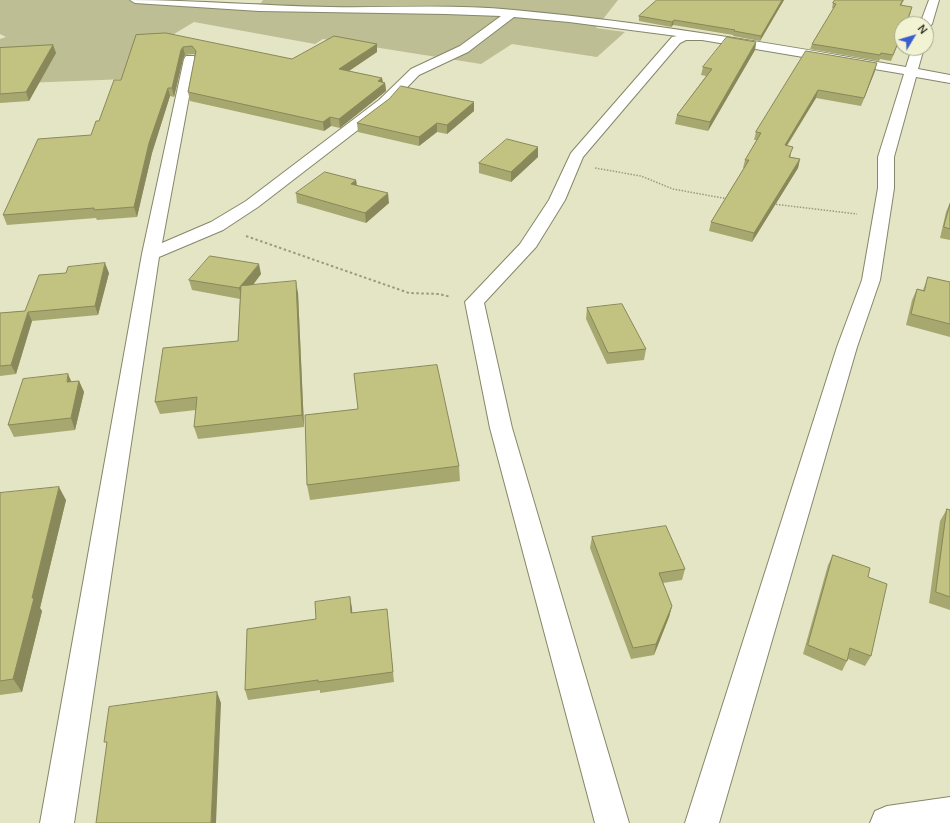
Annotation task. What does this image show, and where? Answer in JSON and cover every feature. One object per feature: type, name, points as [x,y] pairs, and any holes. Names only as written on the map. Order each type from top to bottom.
[{"type":"street","points":[[135,0],[202,6],[332,10],[425,9],[513,13],[622,24],[707,36],[950,79]]},
{"type":"street","points":[[929,16],[934,0]]},
{"type":"street","points":[[151,254],[217,226],[252,204],[384,103],[415,72],[464,49],[513,13]]},
{"type":"street","points":[[612,823],[501,428],[474,302],[527,247],[558,200],[576,156],[676,40],[685,37],[707,36]]},
{"type":"street","points":[[702,823],[750,661],[847,347],[870,280],[886,188],[886,157],[915,56]]},
{"type":"street","points":[[57,823],[151,254],[190,59]]},
{"type":"street","points":[[887,823],[950,814]]},
{"type":"path","points":[[573,164],[640,176],[673,189],[730,200]]},
{"type":"path","points":[[767,204],[882,217]]},
{"type":"path","points":[[217,226],[409,293],[439,294],[474,302]]},
{"type":"green space","points":[[0,0],[139,0],[194,3],[261,3],[263,0],[618,0],[596,28],[625,32],[597,57],[512,44],[481,64],[323,39],[315,44],[194,22],[164,40],[176,77],[0,84],[0,39],[6,37],[0,34]]},
{"type":"building","points":[[657,0],[782,0],[761,36],[674,20],[672,22],[639,16]]},
{"type":"building","points":[[835,0],[903,0],[900,5],[912,7],[909,16],[894,16],[893,55],[881,53],[880,55],[812,44],[836,4],[833,3]]},
{"type":"building","points":[[166,33],[292,59],[334,36],[377,44],[339,69],[382,78],[378,81],[385,83],[339,119],[330,117],[323,122],[188,92],[196,51],[192,46],[183,47],[172,88],[168,88],[149,143],[134,207],[94,210],[94,208],[3,215],[38,139],[91,135],[96,121],[99,121],[114,80],[121,80],[136,35]]},
{"type":"building","points":[[727,37],[756,42],[710,122],[677,115],[712,69],[703,67]]},
{"type":"building","points":[[53,45],[26,92],[0,94],[0,48]]},
{"type":"building","points":[[806,51],[877,63],[864,98],[818,90],[785,145],[793,147],[789,157],[800,159],[754,233],[711,222],[749,160],[745,160],[761,133],[756,132]]},
{"type":"building","points":[[401,86],[474,102],[447,125],[437,123],[419,137],[357,123],[389,99]]},
{"type":"building","points":[[507,139],[538,147],[511,172],[479,163]]},
{"type":"building","points":[[325,172],[356,180],[351,184],[388,193],[365,213],[296,193]]},
{"type":"building","points":[[950,204],[950,229],[944,227]]},
{"type":"building","points":[[210,256],[259,264],[239,288],[189,280]]},
{"type":"building","points":[[105,263],[95,306],[28,312],[11,365],[0,366],[0,313],[25,311],[39,275],[66,273],[68,267]]},
{"type":"building","points":[[928,277],[950,282],[950,324],[911,314],[917,289],[924,291]]},
{"type":"building","points":[[296,281],[302,415],[194,427],[197,397],[155,402],[163,348],[238,341],[241,286]]},
{"type":"building","points":[[622,304],[646,349],[608,353],[587,308]]},
{"type":"building","points":[[437,365],[459,466],[307,485],[305,415],[358,409],[354,374]]},
{"type":"building","points":[[68,374],[67,382],[79,381],[71,418],[8,425],[23,379]]},
{"type":"building","points":[[59,487],[32,598],[34,598],[13,679],[0,681],[0,493]]},
{"type":"building","points":[[947,509],[950,510],[950,597],[936,592]]},
{"type":"building","points":[[666,526],[685,569],[659,573],[672,606],[656,644],[633,648],[592,537]]},
{"type":"building","points":[[833,555],[870,568],[868,577],[887,584],[871,656],[850,648],[847,661],[808,645]]},
{"type":"building","points":[[350,597],[351,613],[387,609],[393,672],[245,690],[247,629],[316,619],[315,602]]},
{"type":"building","points":[[217,692],[211,823],[96,823],[107,742],[104,742],[109,707]]}]
